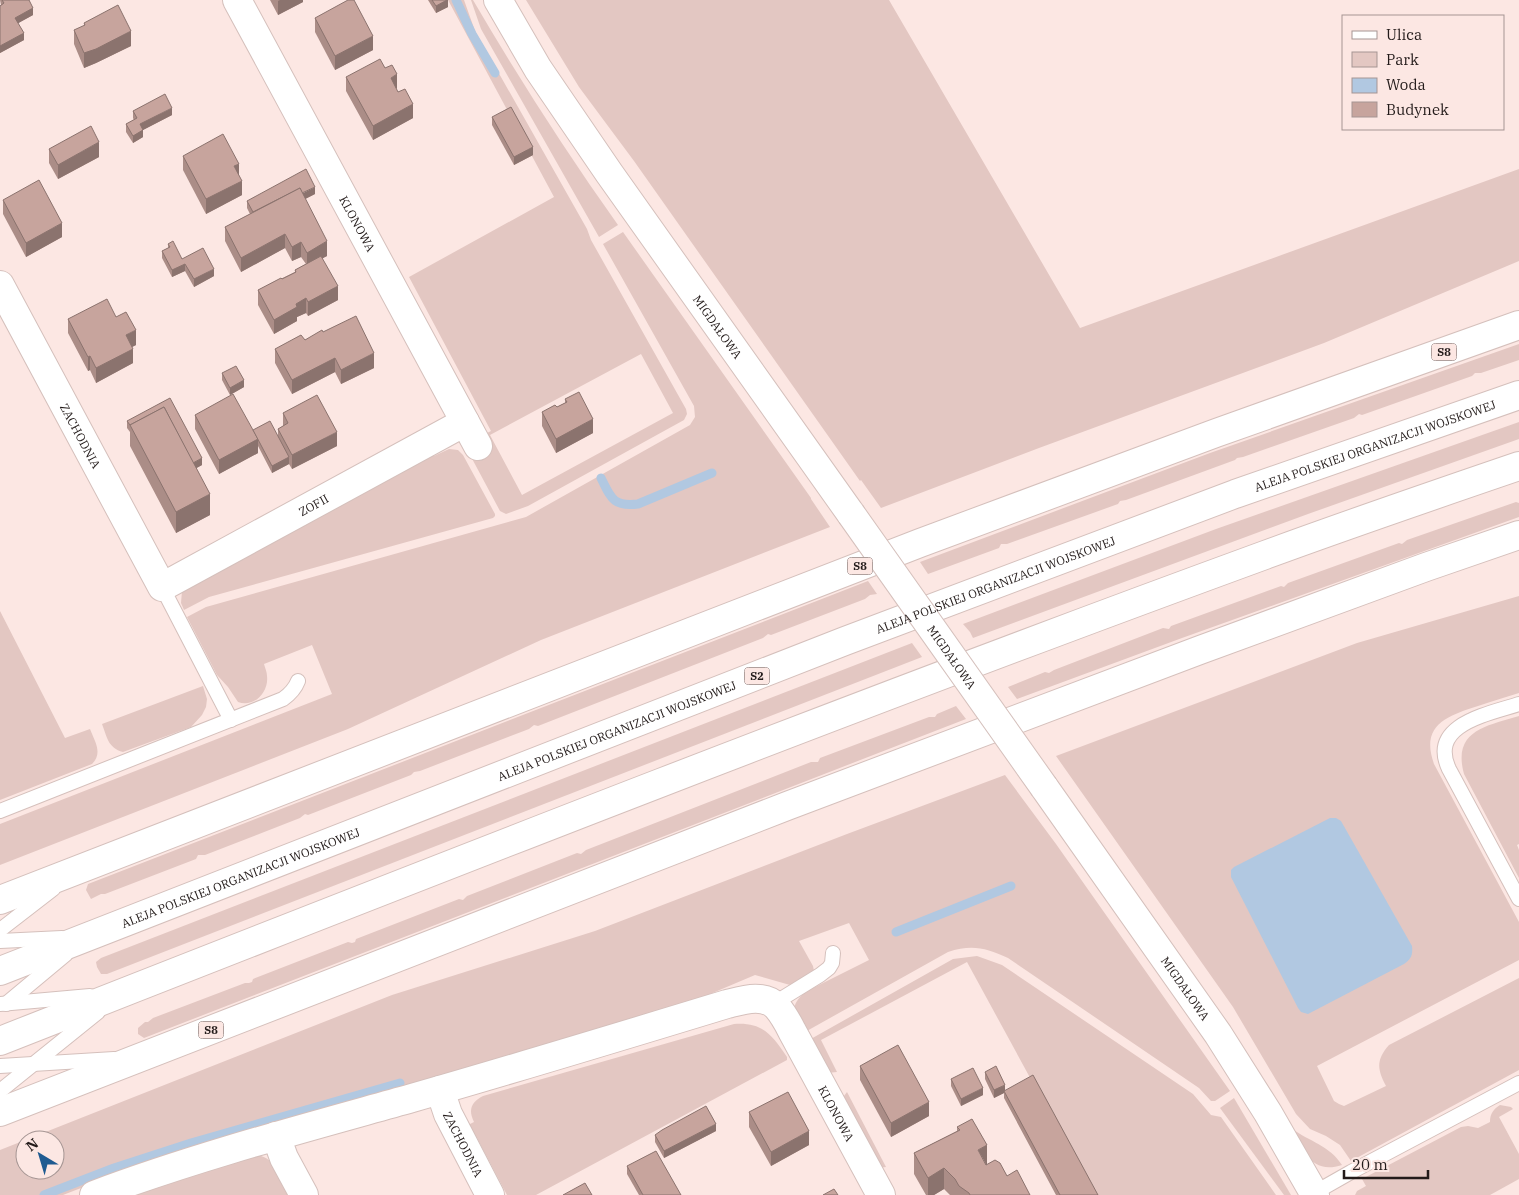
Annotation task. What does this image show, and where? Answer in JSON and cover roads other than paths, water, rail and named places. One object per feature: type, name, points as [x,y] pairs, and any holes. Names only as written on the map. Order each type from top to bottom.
[{"type":"main road","name":"KLONOWA","points":[[237,0],[478,446]]},
{"type":"main road","name":"MIGDAŁOWA","points":[[498,0],[538,68],[609,173],[1218,1034],[1268,1113],[1314,1194]]},
{"type":"main road","name":"ZACHODNIA","points":[[0,285],[162,587]]},
{"type":"main road","name":"S8","points":[[0,900],[929,540],[1216,433],[1519,325]]},
{"type":"main road","name":"ALEJA POLSKIEJ ORGANIZACJI WOJSKOWEJ","points":[[0,971],[873,630],[1235,494],[1519,395]]},
{"type":"main road","name":"ZOFII","points":[[162,587],[465,422]]},
{"type":"main road","points":[[0,1041],[880,699],[1258,558],[1519,466]]},
{"type":"main road","name":"S8","points":[[0,1112],[787,806],[1200,650],[1519,535]]},
{"type":"main road","points":[[94,1195],[276,1136],[440,1090],[727,1004],[756,999],[765,1000],[773,1004]]},
{"type":"main road","name":"KLONOWA","points":[[773,1004],[777,1007],[792,1031],[881,1195]]},
{"type":"main road","name":"ZACHODNIA","points":[[440,1090],[448,1114],[490,1195]]},
{"type":"main road","points":[[276,1136],[288,1167],[304,1195]]},
{"type":"lane","points":[[162,587],[231,720]]},
{"type":"lane","points":[[0,811],[283,699],[291,693],[298,681]]},
{"type":"lane","points":[[1519,704],[1468,721],[1452,733],[1447,740],[1444,751],[1449,769],[1519,899]]},
{"type":"lane","points":[[0,930],[78,870]]},
{"type":"lane","points":[[0,941],[85,937]]},
{"type":"lane","points":[[2,1005],[85,937]]},
{"type":"lane","points":[[773,1004],[825,972],[832,963],[833,954]]},
{"type":"lane","points":[[2,1005],[120,994]]},
{"type":"lane","points":[[0,1091],[120,994]]},
{"type":"lane","points":[[0,1066],[142,1057]]},
{"type":"lane","points":[[1314,1194],[1351,1172],[1519,1083]]},
{"type":"water","points":[[1330,818],[1336,818],[1341,821],[1412,946],[1412,954],[1404,964],[1308,1014],[1301,1012],[1298,1008],[1231,877],[1231,870]]},
{"type":"waterway","points":[[456,0],[472,34],[495,73]]},
{"type":"waterway","points":[[601,478],[614,500],[630,505],[638,504],[712,473]]},
{"type":"waterway","points":[[896,932],[1011,886]]},
{"type":"waterway","points":[[44,1195],[114,1168],[191,1143],[400,1083]]}]
